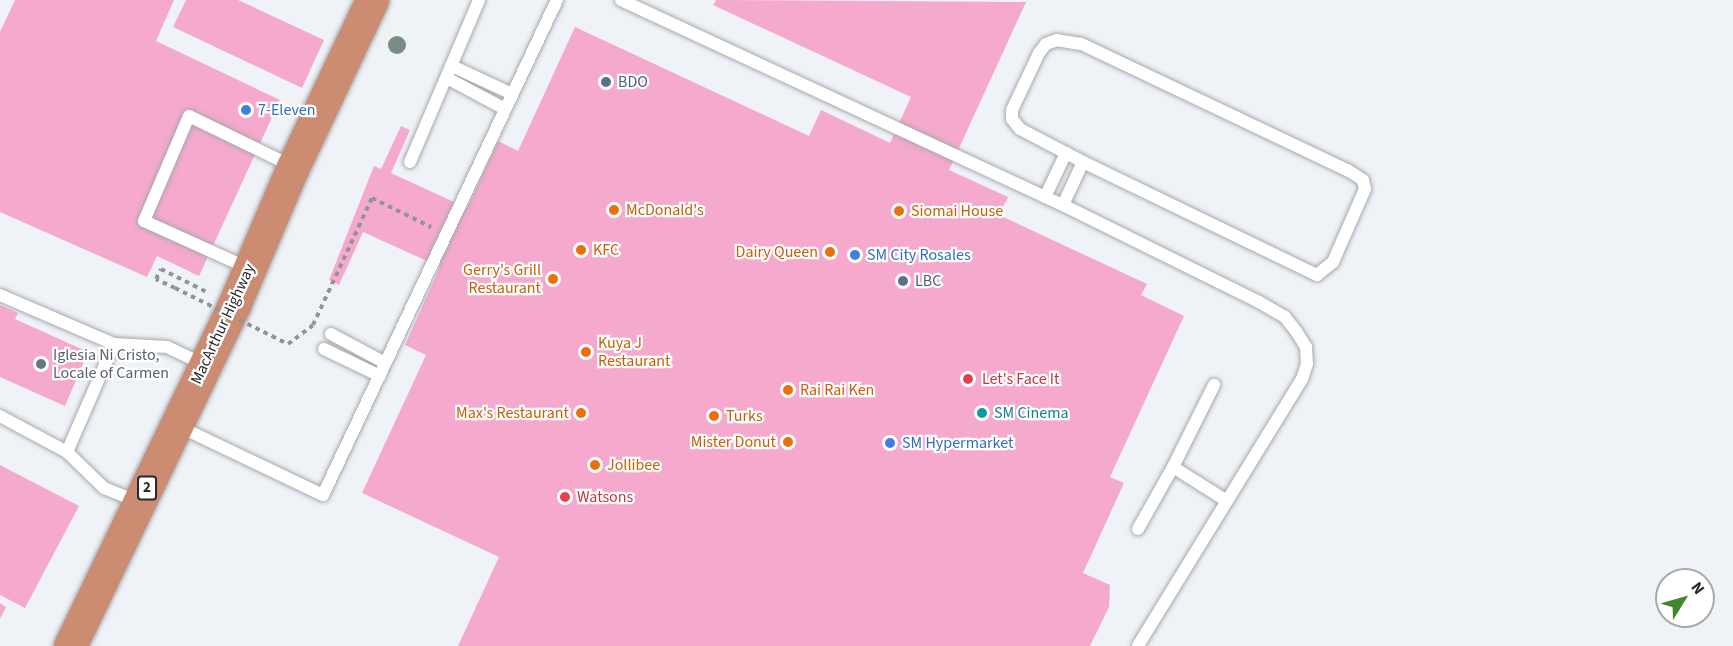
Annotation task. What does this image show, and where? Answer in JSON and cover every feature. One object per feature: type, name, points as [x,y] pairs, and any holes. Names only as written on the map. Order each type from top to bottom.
[{"type":"highway","name":"MacArthur Highway","points":[[69,646],[234,305],[293,167],[372,0]]},
{"type":"lane","points":[[410,162],[479,0]]},
{"type":"lane","points":[[176,425],[323,495],[557,0]]},
{"type":"lane","points":[[621,0],[1045,197],[1285,317],[1306,347],[1307,364],[1302,379],[1138,646]]},
{"type":"lane","points":[[1069,39],[1349,171],[1363,180],[1365,189],[1333,262],[1317,274],[1083,162],[1020,129],[1012,119],[1012,110],[1039,53],[1046,44],[1069,39]]},
{"type":"lane","points":[[452,66],[512,94]]},
{"type":"lane","points":[[447,78],[505,109]]},
{"type":"lane","points":[[249,268],[144,221],[189,116],[293,167]]},
{"type":"lane","points":[[1045,197],[1066,153]]},
{"type":"lane","points":[[1063,206],[1083,162]]},
{"type":"lane","points":[[0,295],[114,344],[167,347],[205,365]]},
{"type":"lane","points":[[331,334],[385,363]]},
{"type":"lane","points":[[67,452],[114,344]]},
{"type":"lane","points":[[324,349],[380,376]]},
{"type":"lane","points":[[1138,529],[1173,467],[1214,385]]},
{"type":"lane","points":[[0,416],[67,452],[104,488],[140,503]]},
{"type":"lane","points":[[1173,467],[1227,501]]},
{"type":"path","points":[[234,305],[161,269],[156,279],[288,344],[312,325],[372,198],[447,234]]},
{"type":"building","points":[[15,0],[174,0],[156,41],[280,100],[199,276],[157,256],[147,277],[0,212],[0,32]]},
{"type":"building","points":[[186,0],[238,0],[324,40],[302,88],[173,27]]},
{"type":"building","points":[[716,0],[1026,2],[949,170],[1008,197],[999,215],[1147,284],[1141,295],[1184,316],[1110,477],[1124,483],[1083,573],[1110,585],[1109,607],[1090,646],[458,646],[499,557],[362,493],[426,355],[405,345],[440,267],[363,232],[339,285],[329,280],[374,166],[381,169],[401,126],[410,130],[391,173],[467,208],[498,141],[518,151],[575,27],[809,136],[821,110],[890,143],[911,97],[713,5]]},
{"type":"building","name":"Iglesia Ni Cristo, Locale of Carmen","points":[[0,305],[18,313],[15,319],[88,352],[65,406],[0,377]]},
{"type":"building","points":[[0,465],[79,506],[25,608],[0,595]]},
{"type":"building","points":[[0,603],[6,607],[0,619]]},
{"type":"place","name":"BDO","points":[[606,82]]},
{"type":"place","name":"7-Eleven","points":[[246,110]]},
{"type":"place","name":"McDonald's","points":[[614,210]]},
{"type":"place","name":"Siomai House","points":[[899,211]]},
{"type":"place","name":"KFC","points":[[581,250]]},
{"type":"place","name":"Dairy Queen","points":[[830,252]]},
{"type":"place","name":"SM City Rosales","points":[[855,255]]},
{"type":"place","name":"Gerry's Grill Restaurant","points":[[553,279]]},
{"type":"place","name":"LBC","points":[[903,281]]},
{"type":"place","name":"Kuya J Restaurant","points":[[586,352]]},
{"type":"place","name":"Iglesia Ni Cristo, Locale of Carmen","points":[[41,364]]},
{"type":"place","name":"Let's Face It","points":[[968,379]]},
{"type":"place","name":"Rai Rai Ken","points":[[788,390]]},
{"type":"place","name":"Max's Restaurant","points":[[581,413]]},
{"type":"place","name":"SM Cinema","points":[[982,413]]},
{"type":"place","name":"Turks","points":[[714,416]]},
{"type":"place","name":"Mister Donut","points":[[788,442]]},
{"type":"place","name":"SM Hypermarket","points":[[890,443]]},
{"type":"place","name":"Jollibee","points":[[595,465]]},
{"type":"place","name":"Watsons","points":[[565,497]]}]
